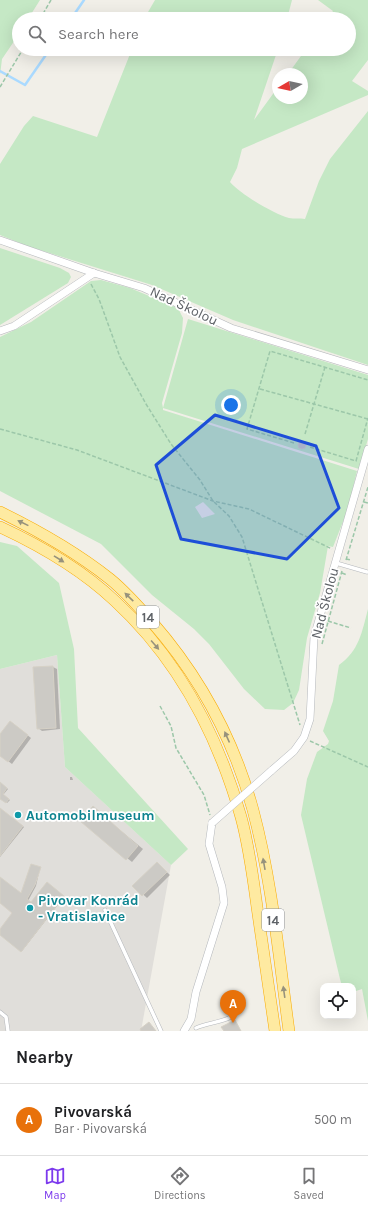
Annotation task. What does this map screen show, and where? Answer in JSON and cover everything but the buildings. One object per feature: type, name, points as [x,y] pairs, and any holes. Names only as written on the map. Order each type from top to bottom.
[{"type":"highway","name":"14","points":[[0,512],[41,532],[111,580],[139,607],[170,643],[193,674],[208,698],[226,736],[253,810],[270,897],[290,1031]]},
{"type":"highway","name":"14","points":[[0,527],[36,545],[71,567],[115,601],[160,650],[185,686],[206,723],[221,757],[241,818],[249,854],[275,1031]]},
{"type":"street","name":"Nad Školou","points":[[0,240],[94,273],[144,288],[231,328],[368,370]]},
{"type":"street","points":[[0,331],[14,326],[94,273]]},
{"type":"street","name":"Nad Školou","points":[[212,823],[294,751],[304,738],[310,719],[314,637],[368,449]]},
{"type":"street","points":[[184,1031],[191,1019],[196,992],[224,903],[222,887],[210,844],[212,823]]},
{"type":"lane","points":[[336,564],[367,572]]},
{"type":"lane","points":[[105,910],[161,1031]]},
{"type":"lane","points":[[0,1012],[6,1017],[8,1031]]},
{"type":"lane","points":[[191,1019],[196,1030],[211,1022],[221,1022],[231,1017]]},
{"type":"path","points":[[44,12],[51,0]]},
{"type":"path","points":[[0,87],[19,56]]},
{"type":"path","points":[[87,277],[99,299],[120,357],[146,404],[171,444],[200,480],[213,501],[230,516],[242,537],[304,738],[368,767]]},
{"type":"path","points":[[294,443],[247,429],[270,351],[368,380]]},
{"type":"path","points":[[305,434],[325,367]]},
{"type":"path","points":[[259,389],[368,419],[356,461],[310,447]]},
{"type":"path","points":[[0,429],[77,450],[213,501],[249,510],[339,552]]},
{"type":"path","points":[[321,650],[328,621],[368,487]]},
{"type":"path","points":[[364,502],[368,503]]},
{"type":"path","points":[[346,559],[351,560]]},
{"type":"path","points":[[342,573],[347,575]]},
{"type":"path","points":[[328,621],[342,624],[350,628]]},
{"type":"path","points":[[160,706],[171,726],[176,748],[204,795],[212,823]]},
{"type":"highlighted area","points":[[215,415],[316,446],[339,508],[287,559],[181,539],[156,465]]},
{"type":"shaded area","points":[[57,655],[65,767],[171,865],[141,1031],[0,1031],[0,669]]},
{"type":"green space","points":[[0,0],[40,0],[32,12],[12,12],[12,44],[2,59],[0,75]]},
{"type":"green space","points":[[155,0],[292,0],[289,12],[148,12]]},
{"type":"green space","points":[[318,0],[368,0],[368,60],[352,81],[368,91],[368,95],[242,149],[237,168],[230,182],[249,198],[283,216],[305,219],[319,181],[330,159],[368,111],[368,365],[233,320],[152,285],[27,246],[0,235],[0,164],[24,126],[33,116],[97,137],[129,56],[276,56],[254,120],[272,95],[272,104],[308,104],[308,68],[292,68],[301,56],[356,56],[356,12],[332,12]]},
{"type":"green space","points":[[0,248],[60,268],[69,273],[71,277],[68,283],[0,325]]},
{"type":"green space","points":[[101,280],[130,288],[178,308],[183,318],[182,333],[162,403],[163,410],[357,471],[348,509],[333,547],[328,546],[320,593],[307,638],[299,690],[293,703],[284,710],[265,709],[244,689],[209,644],[194,629],[152,595],[101,544],[0,491],[0,337],[31,322],[91,281]],"holes":[[[203,502],[215,514],[202,518],[195,507]]]},
{"type":"green space","points":[[188,319],[368,375],[368,439],[359,469],[163,408]]},
{"type":"green space","points":[[0,542],[17,546],[59,583],[74,649],[78,728],[188,849],[171,865],[65,767],[57,655],[0,669]]},
{"type":"green space","points":[[368,609],[368,1021],[362,989],[356,991],[356,983],[341,983],[301,815],[307,779],[317,752],[328,744],[329,741],[323,731],[333,701],[339,665],[351,654],[359,640]]},
{"type":"waterway","points":[[76,12],[84,0]]},
{"type":"waterway","points":[[0,71],[25,85],[45,56]]},
{"type":"place","name":"Automobilmuseum","points":[[18,815]]},
{"type":"place","name":"Pivovar Konrád - Vratislavice","points":[[30,908]]},
{"type":"place","name":"Pivovarská","points":[[233,1023]]}]
